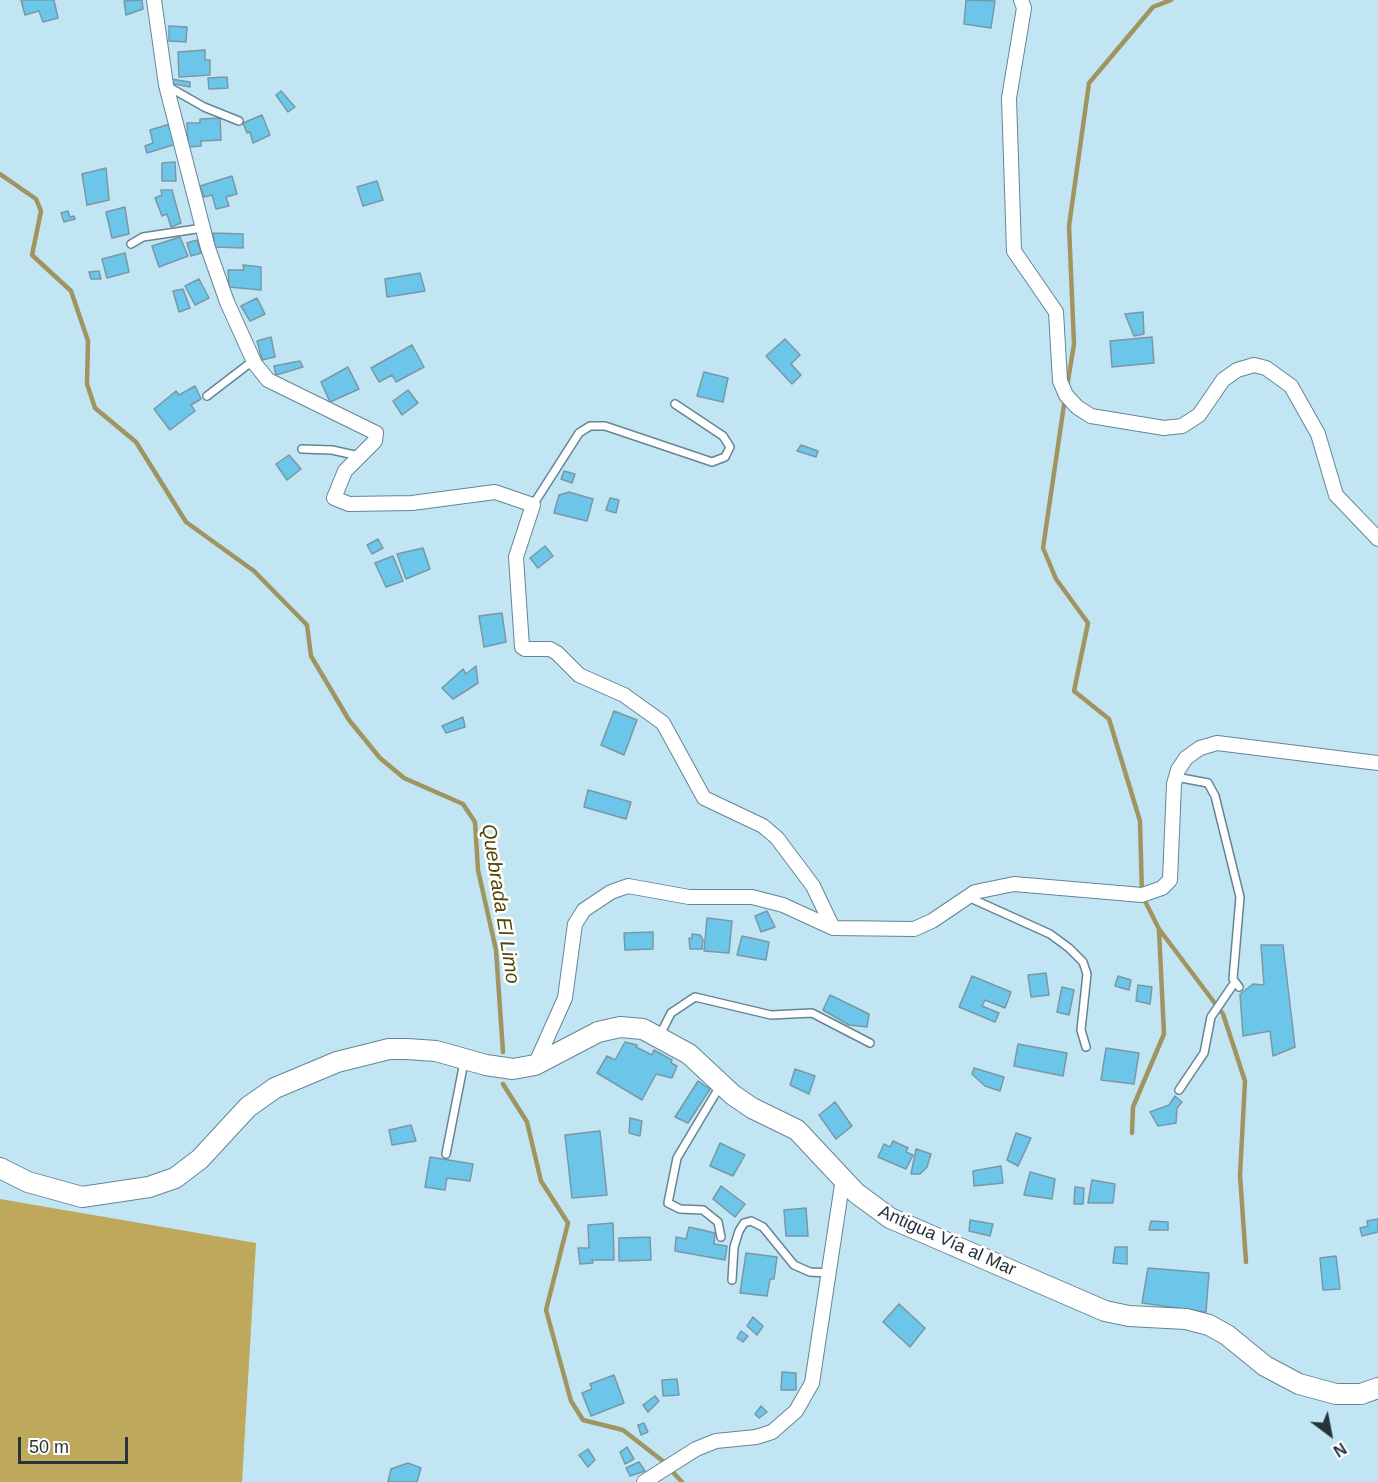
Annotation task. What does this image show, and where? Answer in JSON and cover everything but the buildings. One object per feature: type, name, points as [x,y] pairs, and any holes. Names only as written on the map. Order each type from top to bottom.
[{"type":"main road","name":"Antigua Vía al Mar","points":[[0,1168],[28,1182],[82,1197],[149,1187],[175,1178],[200,1159],[248,1107],[275,1088],[337,1062],[389,1049],[436,1051],[465,1060],[513,1069],[535,1065],[598,1032],[620,1028],[643,1029],[689,1054],[752,1108],[797,1130],[873,1208],[890,1218],[1105,1311],[1129,1316],[1186,1319],[1209,1325],[1227,1335],[1265,1366],[1299,1384],[1336,1394],[1361,1394],[1378,1388]]},
{"type":"street","points":[[154,0],[166,85],[203,228],[227,302],[254,360],[268,380],[336,415],[373,430],[375,441],[345,471],[334,493],[337,501],[349,504],[412,503],[495,492],[533,505],[516,557],[522,647],[525,650],[556,652],[579,675],[624,695],[663,723],[704,798],[763,826],[777,838],[813,886],[833,928]]},
{"type":"street","points":[[1021,0],[1024,8],[1009,98],[1014,251],[1056,312],[1060,381],[1066,395],[1077,407],[1091,416],[1164,428],[1173,427],[1192,421],[1223,380],[1237,370],[1254,365],[1266,368],[1292,386],[1318,434],[1339,500],[1378,539]]},
{"type":"street","points":[[535,1065],[565,998],[575,924],[584,910],[611,892],[628,886],[689,897],[752,897],[780,904],[833,928],[914,928],[932,921],[968,897],[993,887],[1014,884],[1143,895],[1162,888],[1171,877],[1176,777],[1193,752],[1217,743],[1378,763]]},
{"type":"street","points":[[645,1482],[696,1449],[716,1441],[756,1437],[772,1432],[796,1410],[812,1383],[843,1178]]},
{"type":"lane","points":[[166,85],[204,108],[239,121]]},
{"type":"lane","points":[[131,244],[143,237],[203,228]]},
{"type":"lane","points":[[207,396],[254,360]]},
{"type":"lane","points":[[533,505],[579,433],[590,426],[605,426],[712,462],[725,457],[730,447],[723,436],[675,404]]},
{"type":"lane","points":[[302,449],[332,450],[359,456]]},
{"type":"lane","points":[[1176,777],[1208,783],[1215,796],[1240,897],[1237,985],[1212,1016],[1204,1053],[1179,1090]]},
{"type":"lane","points":[[968,897],[1050,934],[1070,948],[1083,962],[1087,974],[1081,1030],[1086,1047]]},
{"type":"lane","points":[[659,1037],[671,1013],[695,997],[771,1016],[812,1013],[870,1043]]},
{"type":"lane","points":[[446,1154],[465,1060]]},
{"type":"lane","points":[[721,1083],[677,1158],[668,1203],[680,1209],[703,1210],[718,1222],[722,1237]]},
{"type":"lane","points":[[732,1280],[734,1247],[739,1231],[744,1223],[751,1221],[763,1227],[794,1265],[810,1272],[829,1273]]},
{"type":"shaded area","points":[[0,1199],[256,1243],[242,1482],[0,1482]]},
{"type":"waterway","points":[[1067,387],[1074,344],[1069,226],[1089,83],[1153,7],[1171,0]]},
{"type":"waterway","name":"Quebrada El Limo","points":[[0,174],[36,199],[41,211],[32,255],[71,291],[88,341],[87,384],[95,408],[136,442],[186,522],[254,571],[307,625],[311,656],[349,720],[380,758],[404,778],[463,804],[475,822],[478,870],[496,950],[503,1052]]},
{"type":"waterway","points":[[1065,398],[1043,548],[1056,579],[1088,623],[1074,691],[1109,719],[1140,821],[1142,895],[1159,929],[1223,1014],[1245,1081],[1240,1175],[1246,1262]]},
{"type":"waterway","points":[[1132,1133],[1133,1107],[1164,1034],[1159,930]]},
{"type":"waterway","name":"Quebrada El Limo","points":[[503,1084],[527,1122],[541,1181],[568,1223],[546,1310],[571,1401],[583,1420],[623,1430],[664,1462]]},
{"type":"waterway","name":"Quebrada El Limo","points":[[671,1470],[682,1482]]}]
